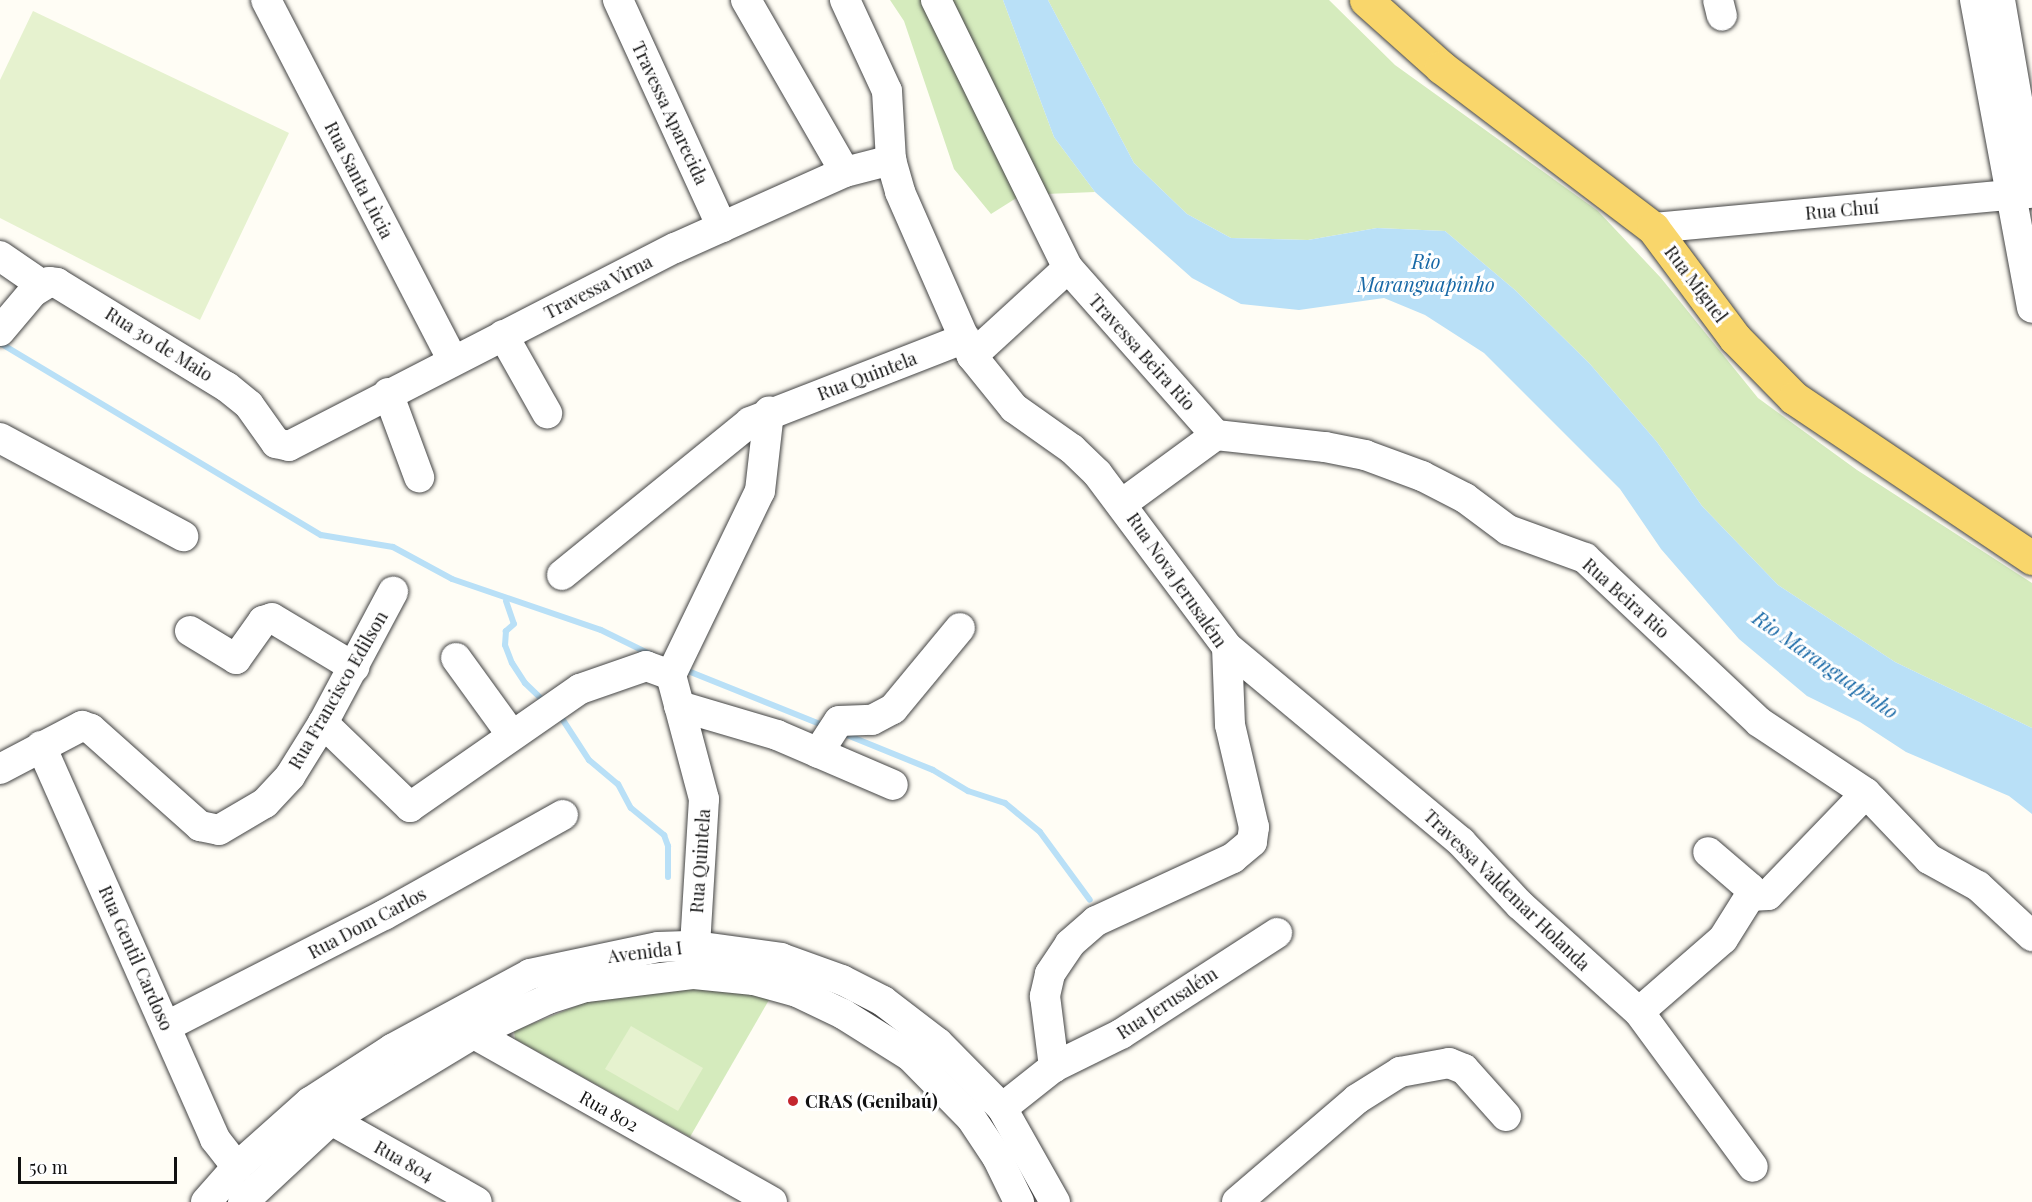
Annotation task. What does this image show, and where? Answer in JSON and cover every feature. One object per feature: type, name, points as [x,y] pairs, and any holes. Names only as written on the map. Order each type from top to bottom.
[{"type":"main road","name":"Rua Miguel","points":[[1366,0],[1441,67],[1653,228],[1736,338],[1794,398],[2032,558]]},
{"type":"street","name":"Rua Santa Lùcia","points":[[266,0],[453,360]]},
{"type":"street","name":"Travessa Aparecida","points":[[618,0],[722,227]]},
{"type":"street","points":[[746,0],[845,172]]},
{"type":"street","name":"Rua Nova Jerusalém","points":[[845,0],[887,91],[891,160],[918,237],[968,347],[1014,408],[1083,458],[1123,503],[1227,646],[1230,725],[1254,827],[1252,842],[1233,858],[1096,921],[1070,944],[1050,974],[1045,996],[1054,1067]]},
{"type":"street","name":"Travessa Beira Rio","points":[[936,0],[1068,268],[1216,435]]},
{"type":"street","points":[[1975,0],[2025,192]]},
{"type":"street","points":[[2000,0],[2025,192],[2032,308]]},
{"type":"street","name":"Travessa Virna","points":[[314,434],[502,335],[722,227],[845,172],[891,160]]},
{"type":"street","name":"Rua Chuí","points":[[1653,228],[2025,192]]},
{"type":"street","points":[[0,256],[42,285],[0,331]]},
{"type":"street","points":[[968,347],[1068,268]]},
{"type":"street","name":"Rua 30 de Maio","points":[[42,285],[57,283],[67,288],[227,387],[249,405],[282,447],[314,434]]},
{"type":"street","points":[[502,335],[547,412]]},
{"type":"street","name":"Rua Quintela","points":[[562,575],[730,436],[770,412],[968,347]]},
{"type":"street","points":[[388,393],[419,477]]},
{"type":"street","points":[[323,723],[410,807],[511,734],[580,689],[641,667],[673,670],[760,491],[770,412]]},
{"type":"street","points":[[1123,503],[1216,435]]},
{"type":"street","name":"Rua Beira Rio","points":[[1216,435],[1286,440],[1365,455],[1422,476],[1465,498],[1508,530],[1585,558],[1759,723],[1866,793],[1929,858],[1978,886],[2032,936]]},
{"type":"street","points":[[0,438],[183,536]]},
{"type":"street","name":"Rua Francisco Edilson","points":[[41,746],[82,726],[91,729],[207,830],[219,830],[278,792],[323,723],[393,592]]},
{"type":"street","points":[[190,631],[236,659],[263,621],[272,618],[354,667]]},
{"type":"street","points":[[818,753],[834,725],[845,720],[872,720],[886,714],[960,628]]},
{"type":"street","name":"Travessa Valdemar Holanda","points":[[1227,646],[1461,842],[1520,905],[1639,1012],[1753,1167]]},
{"type":"street","points":[[456,658],[511,734]]},
{"type":"street","name":"Rua Quintela","points":[[673,670],[704,799],[695,946]]},
{"type":"street","points":[[680,706],[727,717],[892,785]]},
{"type":"street","points":[[0,769],[41,746]]},
{"type":"street","name":"Rua Gentil Cardoso","points":[[41,746],[167,1026],[215,1139],[237,1167]]},
{"type":"street","points":[[1750,896],[1768,895],[1866,793]]},
{"type":"street","name":"Rua Dom Carlos","points":[[167,1026],[384,915],[564,815]]},
{"type":"street","points":[[1639,1012],[1723,939],[1750,896],[1750,888],[1708,852]]},
{"type":"street","name":"Rua Jerusalém","points":[[1054,1067],[1121,1034],[1277,933]]},
{"type":"street","name":"Avenida I","points":[[206,1202],[237,1167],[310,1102],[448,1018],[530,974],[658,947],[695,946],[781,958],[842,980],[883,1001],[938,1043],[1002,1108],[1055,1202]]},
{"type":"street","name":"Avenida I","points":[[243,1202],[331,1120],[473,1034],[548,999],[627,979],[694,974],[754,980],[797,992],[843,1014],[910,1056],[944,1088],[997,1157],[1019,1202]]},
{"type":"street","name":"Rua 802","points":[[448,1018],[772,1202]]},
{"type":"street","points":[[1249,1198],[1357,1099],[1400,1072],[1449,1063],[1464,1069],[1506,1116]]},
{"type":"street","points":[[1002,1108],[1054,1067]]},
{"type":"street","name":"Rua 804","points":[[331,1120],[477,1202]]},
{"type":"green space","points":[[890,0],[1003,0],[1054,137],[1095,192],[1021,195],[991,214],[954,169],[904,21]]},
{"type":"green space","points":[[1048,0],[1329,0],[1395,65],[1598,211],[1661,278],[1758,398],[1857,470],[2032,583],[2032,728],[1895,662],[1778,585],[1702,506],[1657,442],[1590,364],[1515,290],[1445,231],[1377,228],[1308,240],[1231,238],[1187,214],[1134,163]]},
{"type":"green space","points":[[33,11],[289,133],[200,320],[0,218],[0,80]]},
{"type":"green space","points":[[701,983],[773,993],[690,1137],[515,1039],[514,1031],[599,997]]},
{"type":"green space","points":[[631,1026],[703,1068],[678,1111],[605,1069]]},
{"type":"water","name":"Rio Maranguapinho","points":[[1003,0],[1048,0],[1134,163],[1187,214],[1231,238],[1308,240],[1377,228],[1445,231],[1515,290],[1590,364],[1657,442],[1702,506],[1778,585],[1895,662],[2032,728],[2032,814],[2009,796],[1906,752],[1860,722],[1807,696],[1739,639],[1661,549],[1620,489],[1484,353],[1425,315],[1384,298],[1299,310],[1241,304],[1192,278],[1095,192],[1054,137]]},
{"type":"waterway","points":[[0,343],[321,535],[393,547],[452,579],[601,630],[652,655]]},
{"type":"waterway","points":[[506,601],[514,624],[506,631],[505,645],[512,663],[525,683],[545,702]]},
{"type":"waterway","points":[[683,669],[827,727]]},
{"type":"waterway","points":[[559,714],[589,760],[618,784],[631,808],[664,835],[668,846],[668,877]]},
{"type":"waterway","points":[[842,733],[933,770],[968,791],[1005,803],[1040,832],[1090,900]]},
{"type":"place","name":"CRAS (Genibaú)","points":[[793,1101]]}]
